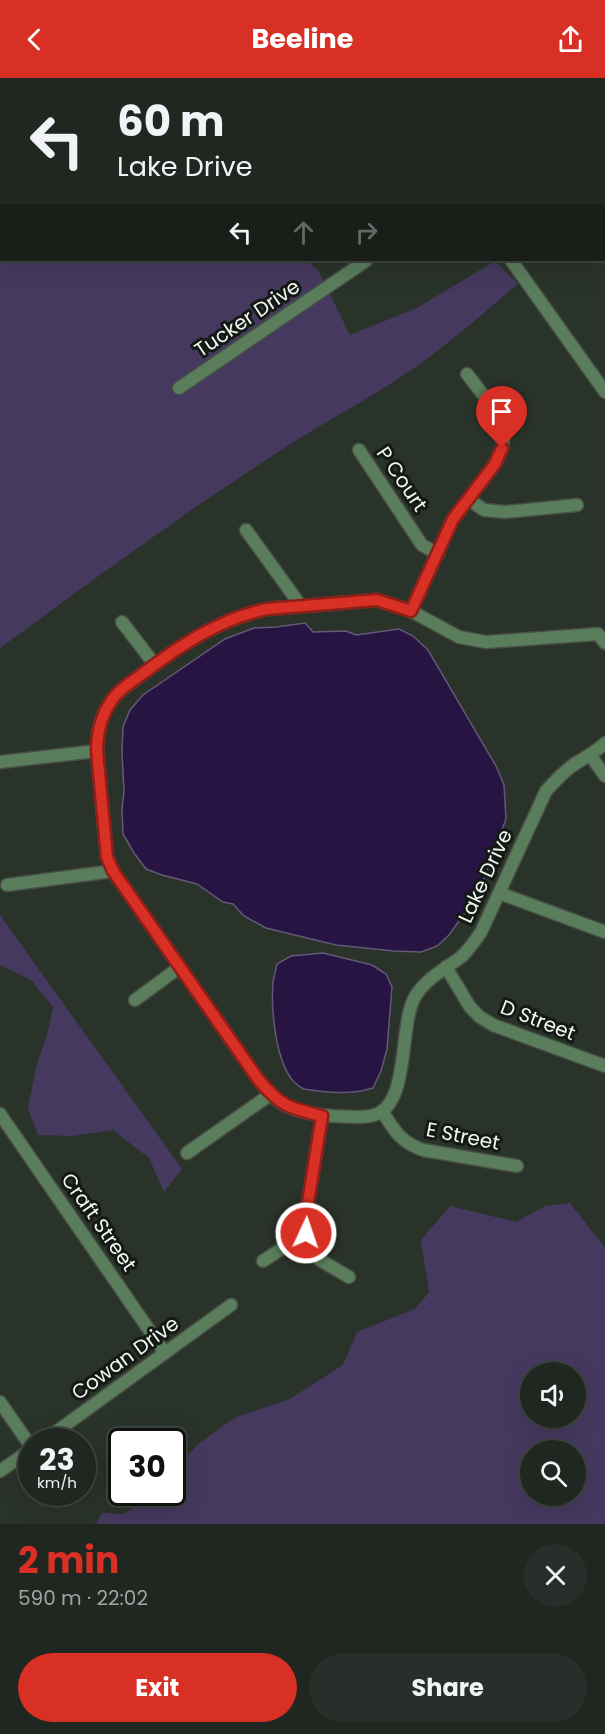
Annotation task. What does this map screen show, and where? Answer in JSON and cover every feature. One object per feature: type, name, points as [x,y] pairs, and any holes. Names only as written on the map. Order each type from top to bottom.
[{"type":"street","name":"Tucker Drive","points":[[179,388],[366,261]]},
{"type":"street","points":[[513,261],[605,392]]},
{"type":"street","points":[[411,611],[453,519],[495,464],[502,448],[504,437],[498,414],[467,374]]},
{"type":"street","name":"P Court","points":[[359,450],[422,545],[438,554]]},
{"type":"street","points":[[468,499],[484,510],[505,512],[577,505]]},
{"type":"street","points":[[246,530],[300,606]]},
{"type":"street","points":[[382,1111],[371,1116],[322,1116],[287,1106],[271,1094],[258,1079],[113,871],[107,857],[97,751],[97,737],[102,719],[117,694],[204,632],[228,621],[267,609],[377,600],[411,611],[459,637],[486,642],[598,634],[605,643]]},
{"type":"street","points":[[122,622],[155,665]]},
{"type":"street","name":"Lake Drive","points":[[382,1111],[393,1099],[411,1005],[416,995],[428,981],[462,956],[474,944],[546,791],[557,778],[605,743]]},
{"type":"street","points":[[0,762],[97,751]]},
{"type":"street","points":[[590,755],[605,776]]},
{"type":"street","points":[[7,885],[113,871]]},
{"type":"street","points":[[499,893],[605,932]]},
{"type":"street","points":[[135,1000],[180,967]]},
{"type":"street","name":"D Street","points":[[446,967],[470,1006],[480,1017],[493,1025],[605,1066]]},
{"type":"street","points":[[187,1153],[271,1094]]},
{"type":"street","name":"E Street","points":[[382,1111],[395,1132],[411,1146],[517,1166]]},
{"type":"street","name":"Craft Street","points":[[0,1113],[165,1353]]},
{"type":"street","points":[[322,1116],[305,1221],[306,1233],[320,1260],[349,1277]]},
{"type":"street","points":[[263,1261],[306,1233]]},
{"type":"street","name":"Cowan Drive","points":[[61,1428],[231,1305]]},
{"type":"street","points":[[0,1402],[18,1428]]},
{"type":"street","points":[[0,1472],[18,1458]]},
{"type":"shaded area","points":[[0,261],[307,261],[318,270],[350,335],[417,308],[495,261],[518,284],[411,370],[211,497],[0,648]]},
{"type":"shaded area","points":[[305,623],[313,632],[346,631],[356,635],[399,629],[413,636],[428,650],[496,766],[504,785],[506,819],[482,884],[449,935],[437,946],[421,952],[336,945],[266,928],[244,916],[233,904],[223,902],[197,884],[146,869],[123,834],[123,727],[130,710],[143,695],[225,639],[254,628]]},
{"type":"shaded area","points":[[0,915],[182,1169],[164,1192],[149,1158],[113,1130],[73,1136],[38,1135],[28,1109],[36,1067],[47,1035],[53,1007],[31,980],[0,965]]},
{"type":"shaded area","points":[[323,953],[372,965],[386,974],[392,987],[387,1049],[373,1088],[346,1092],[304,1089],[294,1082],[281,1057],[273,1008],[273,982],[277,964],[291,956]]},
{"type":"shaded area","points":[[570,1203],[605,1248],[605,1524],[96,1524],[102,1513],[124,1514],[135,1506],[186,1506],[186,1457],[198,1444],[236,1417],[290,1399],[343,1365],[357,1332],[415,1309],[429,1292],[421,1240],[450,1206],[516,1222],[545,1206]]},
{"type":"route","points":[[306,1233],[305,1221],[322,1116],[298,1110],[276,1100],[258,1079],[113,871],[107,857],[97,737],[102,719],[117,694],[204,632],[228,621],[267,609],[377,600],[411,611],[453,519],[495,464],[502,448]]}]
